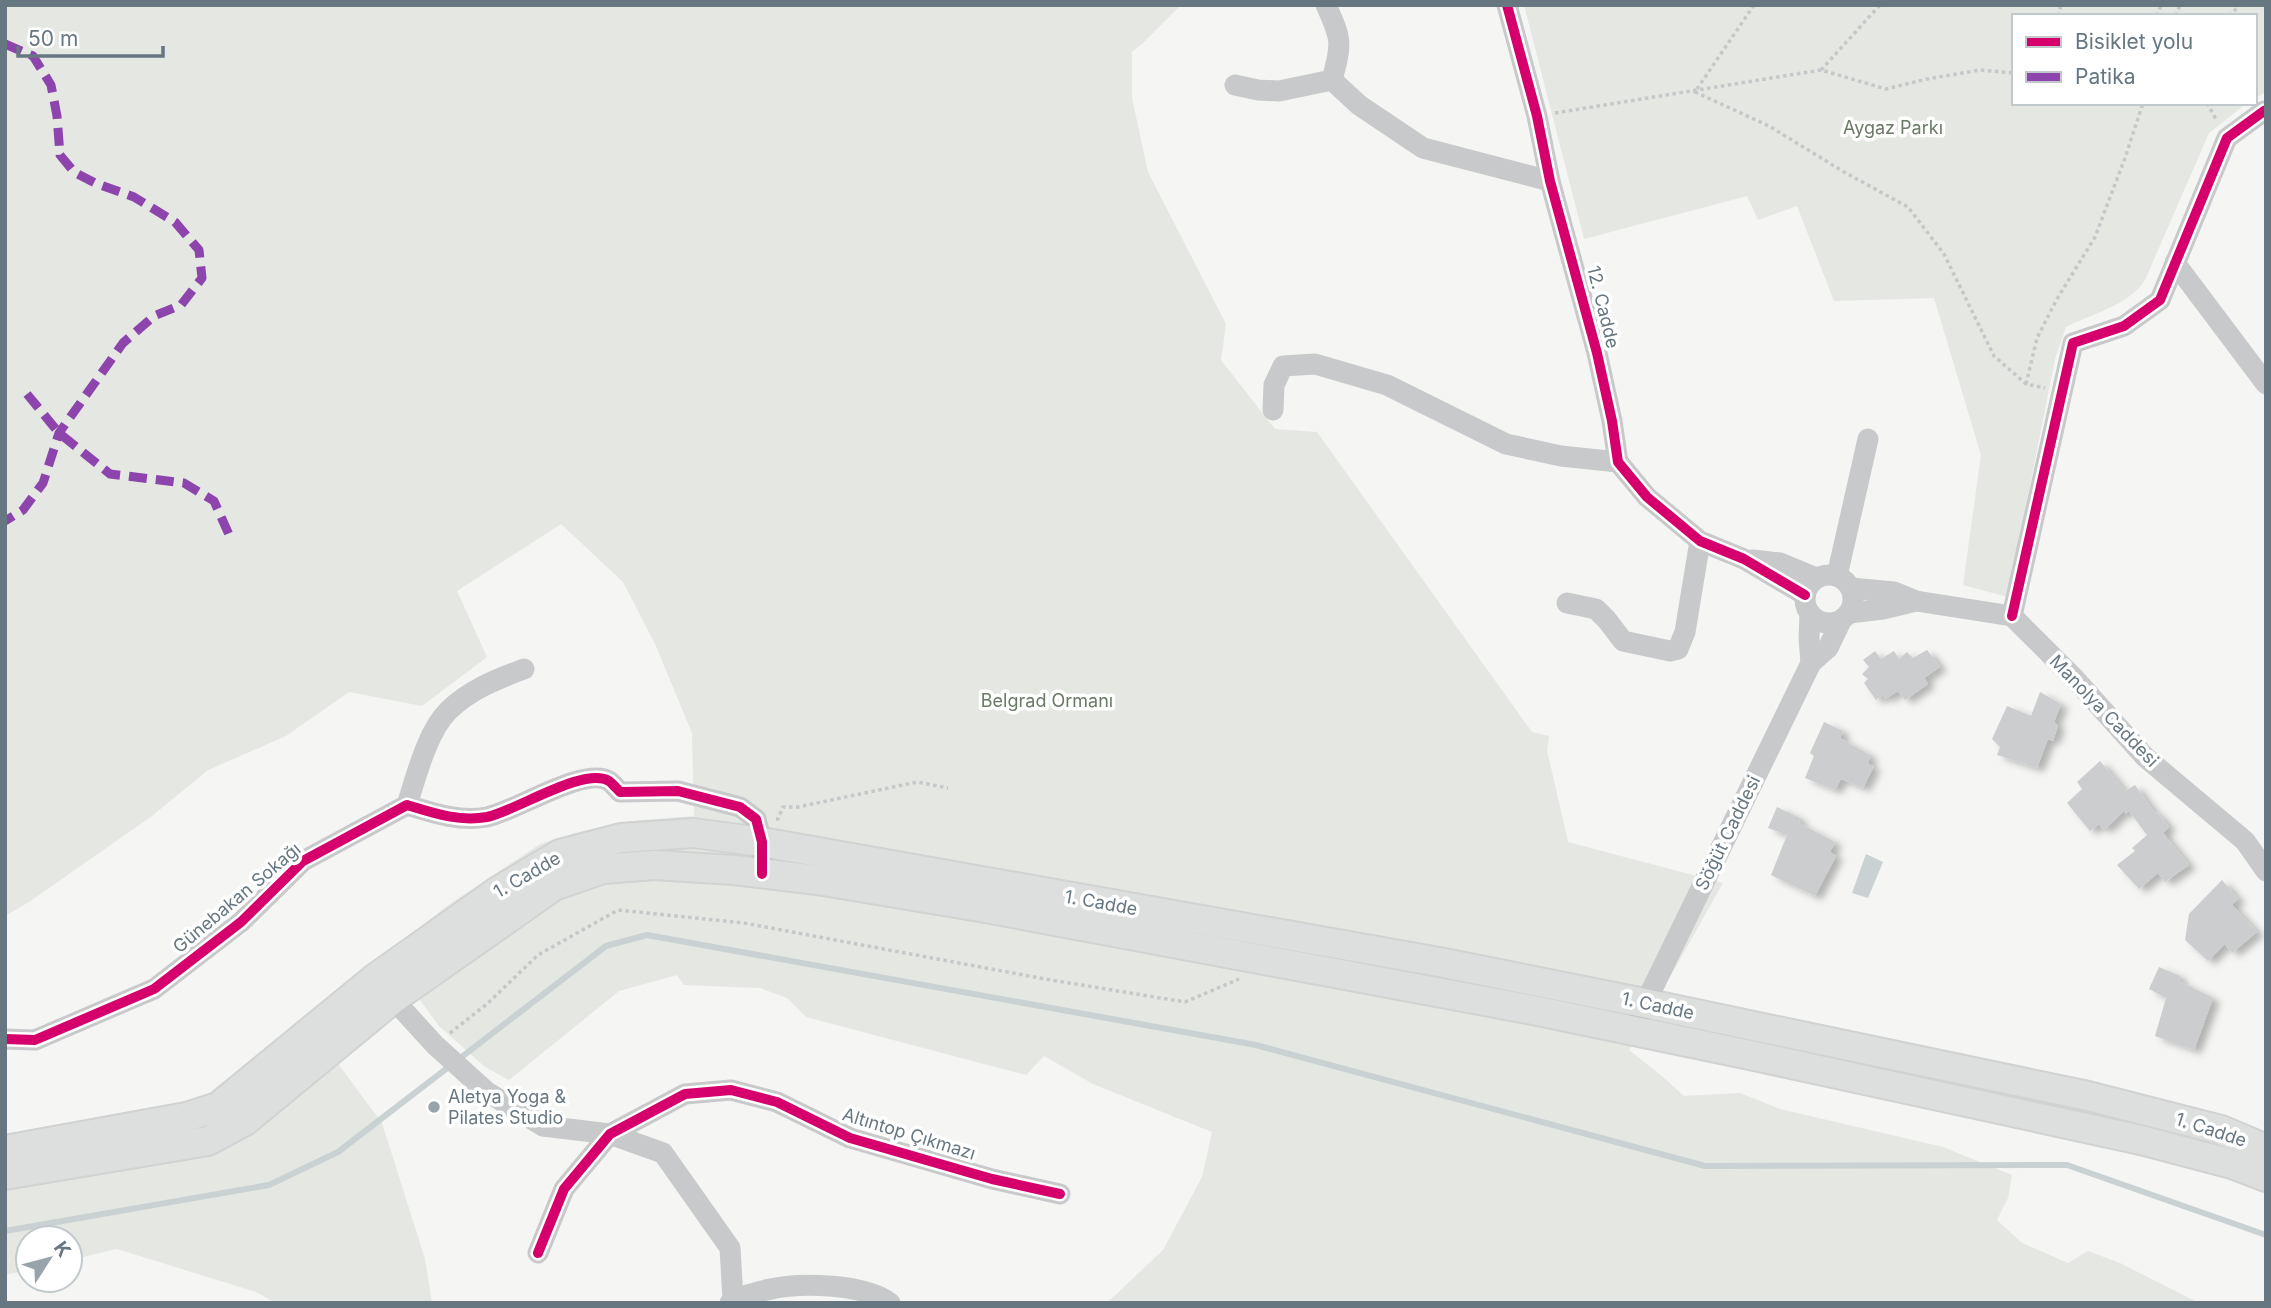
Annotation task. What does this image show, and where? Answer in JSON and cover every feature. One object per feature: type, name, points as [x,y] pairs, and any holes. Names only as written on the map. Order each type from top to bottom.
[{"type":"main road","name":"1. Cadde","points":[[5,1175],[208,1141],[245,1121],[383,989],[498,891],[560,854],[621,838],[759,830],[1644,1003],[2088,1096],[2221,1130],[2266,1149]]},
{"type":"main road","name":"1. Cadde","points":[[5,1150],[164,1122],[218,1107],[383,989],[554,886],[603,869],[655,865],[817,880],[980,907],[1633,1030],[2141,1140],[2232,1164],[2266,1177]]},
{"type":"street","points":[[1326,5],[1339,34],[1339,54],[1332,79]]},
{"type":"street","name":"12. Cadde","points":[[1507,5],[1538,116],[1550,181],[1597,354],[1618,462]]},
{"type":"street","points":[[1235,85],[1279,91],[1332,79]]},
{"type":"street","points":[[1332,79],[1359,105],[1423,148],[1550,181]]},
{"type":"street","points":[[1824,590],[1894,592],[1916,601],[2012,616],[2073,343],[2124,326],[2160,300],[2227,138],[2264,111],[2266,113]]},
{"type":"street","points":[[2175,263],[2266,384]]},
{"type":"street","points":[[1273,410],[1274,385],[1283,366],[1315,363],[1387,385],[1506,444],[1561,456],[1618,462],[1647,498],[1700,541],[1744,559],[1780,563],[1824,590],[1854,601],[1828,648],[1811,663]]},
{"type":"street","points":[[1811,663],[1809,638],[1868,439]]},
{"type":"street","points":[[1567,603],[1596,609],[1623,641],[1670,651],[1678,649],[1685,632],[1700,541]]},
{"type":"street","points":[[1824,590],[1815,618],[1828,624],[1845,617],[1916,601]]},
{"type":"street","name":"Manolya Caddesi","points":[[2012,616],[2075,679],[2145,757],[2255,841],[2266,871]]},
{"type":"street","name":"Söğüt Caddesi","points":[[1633,1030],[1811,663]]},
{"type":"street","points":[[524,668],[484,684],[447,711],[425,748],[407,805],[449,818],[487,817],[572,782],[589,778],[607,780],[620,792],[677,791],[740,807],[759,830],[762,874]]},
{"type":"street","name":"Günebakan Sokağı","points":[[5,1040],[35,1040],[153,989],[241,922],[303,861],[407,805]]},
{"type":"street","points":[[383,989],[440,1050],[487,1092],[543,1126],[610,1134],[663,1153],[730,1248],[732,1301],[774,1288],[834,1285],[879,1295],[890,1303]]},
{"type":"street","name":"Altıntop Çıkmazı","points":[[538,1253],[564,1189],[610,1134],[685,1094],[730,1090],[777,1102],[850,1138],[992,1179],[1060,1194]]},
{"type":"path","points":[[1695,92],[1754,5]]},
{"type":"path","points":[[1822,70],[1880,5]]},
{"type":"path","points":[[1538,116],[1822,70],[1886,89],[1980,70],[2012,73]]},
{"type":"path","points":[[1695,92],[1769,126],[1908,207],[1944,254],[1994,356],[2026,384],[2063,391]]},
{"type":"path","points":[[2026,384],[2037,338],[2056,299],[2095,237],[2126,158],[2142,105]]},
{"type":"path","points":[[759,830],[778,819],[783,807],[798,807],[917,782],[948,788]]},
{"type":"path","points":[[440,1050],[538,955],[618,910],[744,923],[1185,1002],[1243,978]]},
{"type":"green space","name":"Belgrad Ormanı","points":[[5,5],[1181,5],[1132,52],[1132,98],[1148,172],[1226,324],[1221,360],[1275,429],[1317,432],[1532,732],[1549,736],[1547,750],[1568,842],[1723,883],[1629,1050],[1684,1096],[1740,1093],[1780,1109],[1943,1147],[2012,1175],[2008,1198],[1997,1220],[2022,1243],[2068,1263],[2088,1251],[2120,1263],[2199,1303],[1107,1303],[1163,1250],[1202,1177],[1212,1132],[1093,1084],[1044,1056],[1026,1075],[806,1017],[787,998],[760,988],[684,985],[677,975],[619,991],[509,1080],[485,1067],[439,1026],[387,955],[444,908],[540,844],[631,821],[694,816],[692,733],[656,646],[623,582],[561,524],[457,591],[487,657],[422,706],[349,692],[286,736],[208,770],[152,816],[5,916]]},
{"type":"green space","name":"Aygaz Parkı","points":[[1524,5],[2266,5],[2266,92],[2257,97],[2257,14],[2012,14],[2012,105],[2244,105],[2209,133],[2145,280],[2138,289],[2120,303],[2066,327],[2055,359],[2008,597],[1963,585],[1981,455],[1934,298],[1834,301],[1797,206],[1758,220],[1747,196],[1584,239]]},
{"type":"green space","points":[[304,1018],[382,1123],[425,1259],[432,1303],[276,1303],[256,1292],[117,1249],[84,1257],[84,1224],[14,1224],[14,1273],[5,1275],[5,1135],[105,1122],[155,1112],[204,1097]]},
{"type":"shaded area","points":[[1866,854],[1883,862],[1868,898],[1852,893]]},
{"type":"building","points":[[1927,650],[1940,667],[1924,678],[1928,684],[1905,700],[1898,691],[1885,699],[1883,695],[1876,700],[1864,683],[1868,679],[1862,674],[1869,667],[1863,660],[1875,651],[1881,659],[1894,651],[1899,659],[1907,652],[1913,658]]},
{"type":"building","points":[[2040,692],[2061,704],[2054,722],[2058,726],[2053,741],[2048,739],[2037,768],[1997,755],[2000,747],[1992,739],[2007,706],[2031,716]]},
{"type":"building","points":[[1824,722],[1843,731],[1840,738],[1870,755],[1868,764],[1874,766],[1863,788],[1841,779],[1835,790],[1805,778],[1814,756],[1810,753]]},
{"type":"building","points":[[2100,761],[2125,791],[2135,785],[2169,827],[2163,833],[2189,865],[2165,882],[2158,873],[2139,889],[2117,865],[2135,851],[2132,848],[2147,835],[2129,811],[2126,814],[2124,811],[2104,830],[2099,824],[2090,831],[2067,803],[2082,789],[2077,782]]},
{"type":"building","points":[[1777,807],[1800,818],[1799,823],[1835,842],[1830,852],[1836,856],[1815,896],[1771,875],[1787,835],[1768,828]]},
{"type":"building","points":[[2222,880],[2238,899],[2232,905],[2257,932],[2232,953],[2225,944],[2208,961],[2185,940],[2189,914]]},
{"type":"building","points":[[2159,967],[2180,976],[2179,981],[2213,998],[2194,1050],[2155,1036],[2166,998],[2149,989]]},
{"type":"waterway","points":[[5,1231],[269,1185],[338,1152],[606,946],[647,935],[1256,1045],[1705,1166],[2067,1165],[2266,1235]]},
{"type":"marked path","points":[[5,44],[33,56],[51,85],[60,155],[74,172],[134,197],[175,222],[199,250],[202,278],[181,305],[154,316],[123,343],[59,433],[43,483],[23,510],[5,521]]},
{"type":"marked path","points":[[27,394],[59,433],[110,474],[184,483],[214,501],[231,539]]},
{"type":"cycle path","points":[[1507,5],[1537,116],[1550,181],[1597,353],[1618,462],[1647,497],[1700,541],[1744,559],[1805,595]]},
{"type":"cycle path","points":[[2012,616],[2073,343],[2124,326],[2160,300],[2227,138],[2264,111],[2266,113]]},
{"type":"cycle path","points":[[5,1039],[35,1040],[154,989],[241,922],[303,861],[407,805],[456,818],[487,817],[567,784],[598,778],[609,781],[620,792],[678,791],[740,807],[756,819],[762,842],[762,874]]},
{"type":"cycle path","points":[[538,1253],[564,1189],[610,1134],[685,1094],[731,1090],[777,1102],[850,1138],[992,1179],[1060,1194]]},
{"type":"place","name":"Aletya Yoga & Pilates Studio","points":[[434,1107]]}]
